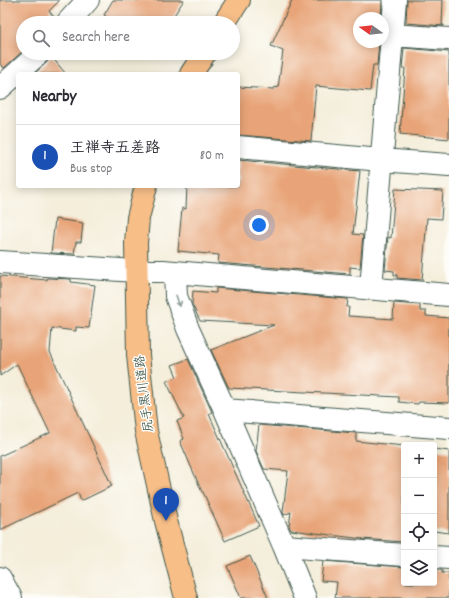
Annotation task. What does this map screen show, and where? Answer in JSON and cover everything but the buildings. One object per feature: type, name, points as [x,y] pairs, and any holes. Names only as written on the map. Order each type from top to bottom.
[{"type":"main road","points":[[228,16],[238,0]]},
{"type":"main road","points":[[192,72],[200,60]]},
{"type":"main road","name":"尻手黒川道路","points":[[146,188],[138,218],[136,243],[138,356],[146,430],[166,521],[186,598]]},
{"type":"street","points":[[73,16],[88,0]]},
{"type":"street","points":[[371,288],[396,0]]},
{"type":"street","points":[[392,35],[449,38]]},
{"type":"street","points":[[18,72],[31,60]]},
{"type":"street","points":[[0,88],[16,74]]},
{"type":"street","points":[[240,147],[449,165]]},
{"type":"street","points":[[0,262],[136,271],[163,271],[449,294]]},
{"type":"street","points":[[175,272],[176,296],[188,329],[225,410],[305,598]]},
{"type":"street","points":[[225,410],[449,428]]},
{"type":"street","points":[[284,546],[401,555]]},
{"type":"street","points":[[437,557],[449,558]]},
{"type":"street","points":[[0,578],[11,598]]},
{"type":"place","name":"王禅寺五差路","points":[[166,521]]}]
